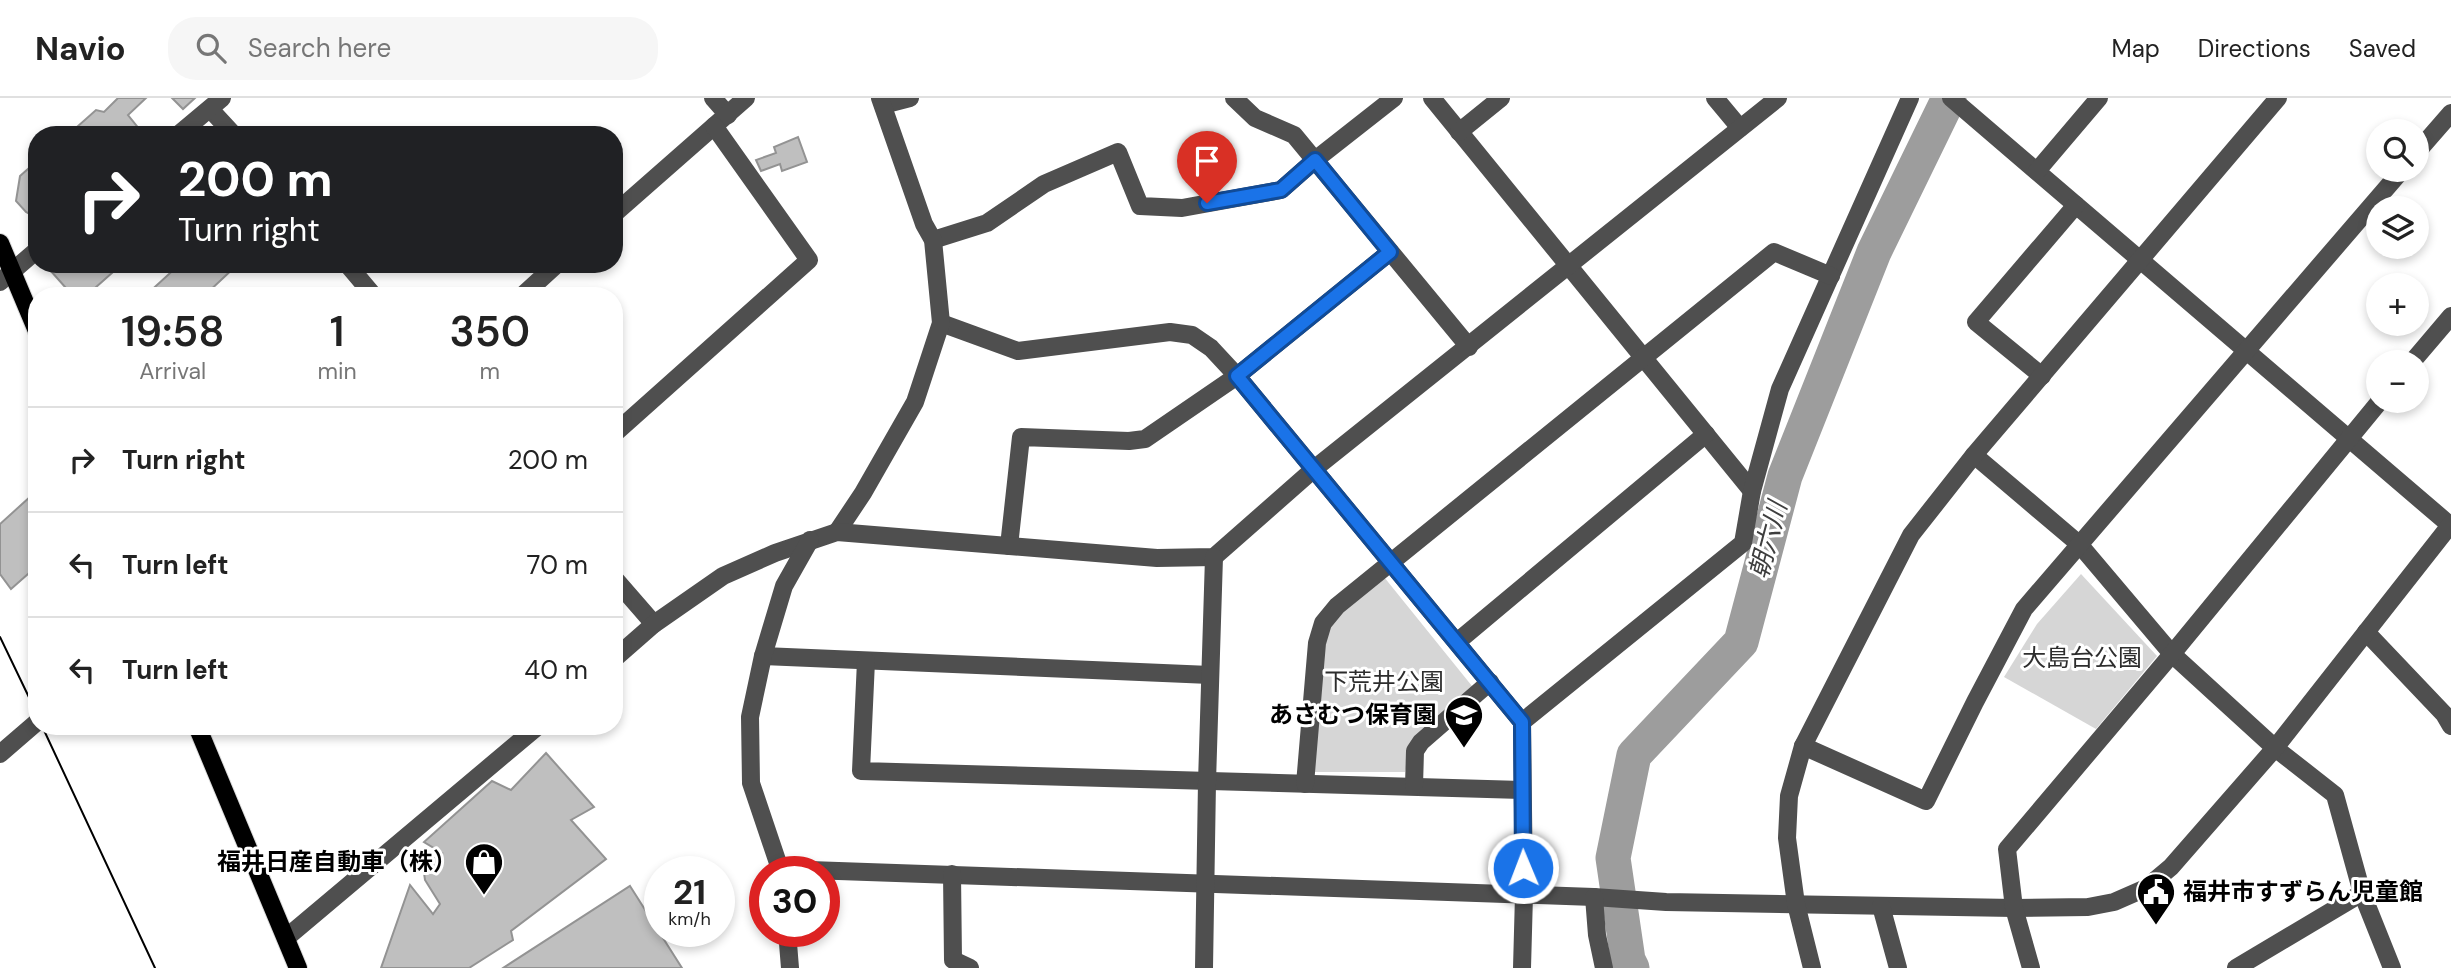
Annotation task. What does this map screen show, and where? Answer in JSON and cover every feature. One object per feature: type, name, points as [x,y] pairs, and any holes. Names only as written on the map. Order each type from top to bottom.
[{"type":"main road","points":[[0,243],[6,276],[28,315]]},
{"type":"main road","points":[[201,735],[298,968]]},
{"type":"street","points":[[623,426],[809,260],[721,121],[713,98]]},
{"type":"street","points":[[623,206],[746,98]]},
{"type":"street","points":[[837,532],[863,493],[915,402],[941,323],[933,240],[924,224],[881,101],[910,98]]},
{"type":"street","points":[[1234,98],[1255,118],[1294,135],[1469,346]]},
{"type":"street","points":[[933,240],[987,223],[1044,184],[1118,152],[1140,206],[1182,208],[1281,190],[1394,98]]},
{"type":"street","points":[[1432,98],[1752,491]]},
{"type":"street","points":[[1459,132],[1501,98]]},
{"type":"street","points":[[1715,98],[1740,128]]},
{"type":"street","points":[[623,651],[654,624],[723,576],[775,553],[837,532],[1157,558],[1214,556],[1314,468],[1778,98]]},
{"type":"street","points":[[1522,722],[1743,543],[1752,491],[1780,389],[1910,98]]},
{"type":"street","points":[[840,871],[1599,897],[1666,902],[2014,908],[2088,907],[2114,902],[2146,888],[2171,867],[2276,748],[2451,525],[1951,98]]},
{"type":"street","points":[[2037,171],[2099,98]]},
{"type":"street","points":[[1812,968],[1796,904],[1787,838],[1789,796],[1804,746],[1911,535],[1974,455],[2278,98]]},
{"type":"street","points":[[189,126],[216,103],[229,126]]},
{"type":"street","points":[[2429,138],[2451,113]]},
{"type":"street","points":[[1804,746],[1926,802],[2024,609],[2392,182]]},
{"type":"street","points":[[2042,376],[1976,322],[2076,205]]},
{"type":"street","points":[[1009,546],[1021,437],[1129,441],[1145,439],[1237,376],[1390,252]]},
{"type":"street","points":[[1305,784],[1317,643],[1324,623],[1337,606],[1774,252],[1831,276]]},
{"type":"street","points":[[6,276],[28,258]]},
{"type":"street","points":[[355,273],[366,287]]},
{"type":"street","points":[[532,287],[548,273]]},
{"type":"street","points":[[2422,350],[2451,316]]},
{"type":"street","points":[[941,323],[1018,351],[1170,332],[1192,335],[1211,348],[1237,376],[1522,722],[1522,968]]},
{"type":"street","points":[[2031,968],[2014,908],[2007,849],[2370,413]]},
{"type":"street","points":[[1457,642],[1706,434]]},
{"type":"street","points":[[1974,455],[2079,544],[2172,654],[2276,748],[2335,795],[2362,893],[2392,968]]},
{"type":"street","points":[[776,856],[751,783],[750,717],[763,656],[784,586],[810,540]]},
{"type":"street","points":[[1204,968],[1214,556]]},
{"type":"street","points":[[623,588],[654,624]]},
{"type":"street","points":[[2366,632],[2444,714],[2451,726]]},
{"type":"street","points":[[763,656],[1210,675]]},
{"type":"street","points":[[866,661],[861,771],[1522,789]]},
{"type":"street","points":[[1414,786],[1415,751],[1421,742],[1490,682]]},
{"type":"street","points":[[0,754],[28,730]]},
{"type":"street","points":[[286,938],[527,735]]},
{"type":"street","points":[[952,874],[953,960],[970,968]]},
{"type":"street","points":[[2236,968],[2362,893]]},
{"type":"street","points":[[1599,897],[1597,935],[1604,968]]},
{"type":"street","points":[[1881,906],[1898,968]]},
{"type":"street","points":[[788,947],[790,968]]},
{"type":"green space","name":"大島台公園","points":[[2081,574],[2157,656],[2096,729],[2004,677],[2037,624]]},
{"type":"green space","name":"下荒井公園","points":[[1384,577],[1476,691],[1413,741],[1405,772],[1311,772],[1323,642],[1334,619]]},
{"type":"building","points":[[118,98],[146,98],[128,115],[137,126],[78,126],[96,110],[104,112]]},
{"type":"building","points":[[172,98],[195,98],[183,109]]},
{"type":"building","points":[[798,137],[807,162],[782,171],[780,164],[761,171],[756,160],[776,153],[774,147]]},
{"type":"building","points":[[28,169],[28,213],[16,201],[20,176]]},
{"type":"building","points":[[53,273],[112,273],[96,287],[65,287]]},
{"type":"building","points":[[170,273],[228,273],[214,287],[155,287]]},
{"type":"building","points":[[28,499],[28,574],[11,589],[0,574],[0,524]]},
{"type":"building","points":[[546,753],[594,807],[571,820],[606,859],[511,931],[513,940],[469,968],[381,968],[410,885],[433,914],[440,904],[425,880],[423,866],[442,853],[424,842],[492,781],[511,790]]},
{"type":"building","points":[[630,886],[644,908],[644,947],[669,947],[682,968],[503,968]]},
{"type":"waterway","name":"朝六川","points":[[1632,968],[1628,960],[1613,858],[1634,755],[1741,642],[1785,476],[1874,252],[1949,98]]},
{"type":"tram line","points":[[0,637],[28,695]]},
{"type":"tram line","points":[[46,735],[155,968]]},
{"type":"place","name":"あさむつ保育園","points":[[1464,749]]},
{"type":"place","name":"福井日産自動車（株）","points":[[484,896]]},
{"type":"place","name":"福井市すずらん児童館","points":[[2156,926]]},
{"type":"route","points":[[1207,203],[1281,190],[1315,160],[1390,252],[1237,376],[1522,722],[1523,868]]}]
